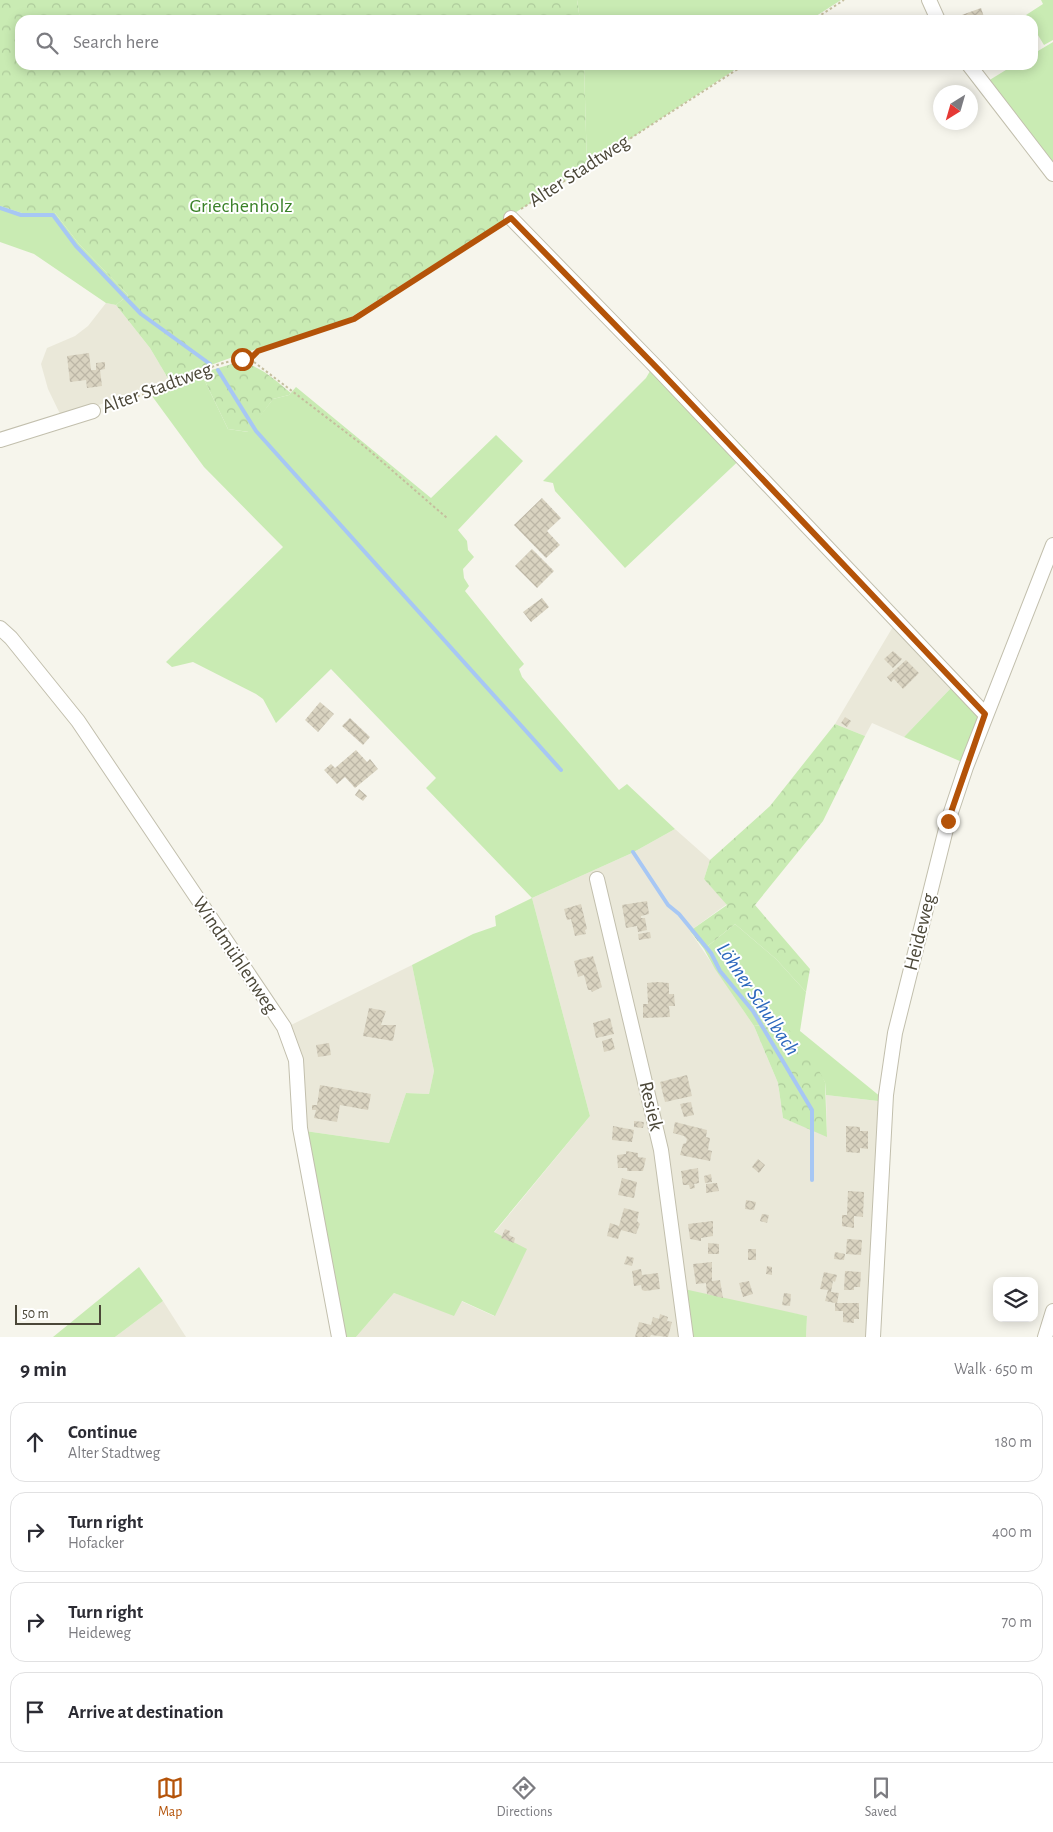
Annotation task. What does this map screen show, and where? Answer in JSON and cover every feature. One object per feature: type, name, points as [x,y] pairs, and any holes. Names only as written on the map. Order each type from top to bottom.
[{"type":"street","points":[[929,0],[936,15]]},
{"type":"street","points":[[973,70],[1053,174]]},
{"type":"street","points":[[511,218],[660,371],[985,714]]},
{"type":"street","name":"Alter Stadtweg","points":[[0,440],[93,411]]},
{"type":"street","name":"Heideweg","points":[[873,1337],[886,1095],[895,1033],[948,821],[985,714],[1053,545]]},
{"type":"street","name":"Windmühlenweg","points":[[0,628],[11,638],[78,721],[284,1027],[296,1060],[300,1128],[339,1337]]},
{"type":"street","name":"Resiek","points":[[597,879],[661,1150],[686,1337]]},
{"type":"street","points":[[1045,1337],[1053,1311]]},
{"type":"path","points":[[821,15],[844,0]]},
{"type":"path","name":"Alter Stadtweg","points":[[93,411],[177,382],[200,370],[242,359],[250,359],[258,351],[354,319],[736,70]]},
{"type":"path","points":[[250,359],[364,446],[447,518]]},
{"type":"shaded area","points":[[106,303],[116,305],[150,348],[169,380],[62,418],[48,389],[41,364],[47,348],[75,336],[88,326]]},
{"type":"shaded area","points":[[894,625],[951,688],[904,737],[872,723],[865,736],[835,724]]},
{"type":"shaded area","points":[[675,829],[710,860],[704,879],[727,904],[690,931],[754,1026],[778,1083],[783,1118],[827,1136],[826,1095],[887,1102],[877,1337],[806,1337],[807,1316],[770,1309],[691,1337],[356,1337],[394,1293],[454,1315],[461,1301],[494,1316],[494,1233],[590,1116],[532,898],[632,853]]},
{"type":"shaded area","points":[[412,965],[434,1071],[429,1094],[406,1093],[389,1143],[305,1131],[287,1027]]},
{"type":"shaded area","points":[[163,1301],[186,1337],[115,1337]]},
{"type":"green space","name":"Griechenholz","points":[[0,0],[577,0],[579,15],[15,15],[15,70],[584,70],[587,167],[345,321],[247,352],[169,380],[150,348],[116,305],[128,295],[79,244],[55,213],[22,213],[0,206]]},
{"type":"green space","points":[[577,0],[841,0],[818,15],[579,15]]},
{"type":"green space","points":[[1041,0],[1053,0],[1053,40],[1044,45],[1038,35],[1038,15],[1026,15],[1043,4]]},
{"type":"green space","points":[[1053,42],[1053,178],[988,81],[1006,70],[1038,70],[1038,51]]},
{"type":"green space","points":[[584,70],[734,70],[587,167]]},
{"type":"green space","points":[[0,206],[22,213],[55,213],[79,244],[128,295],[116,305],[106,303],[34,254],[0,242]]},
{"type":"green space","points":[[657,359],[748,452],[625,568],[555,491],[553,483],[543,481],[646,378]]},
{"type":"green space","points":[[239,362],[254,366],[273,378],[291,393],[273,399],[249,432],[228,429],[201,373]]},
{"type":"green space","points":[[201,373],[228,429],[248,432],[273,399],[289,395],[296,387],[431,498],[496,435],[523,461],[458,530],[467,541],[468,550],[474,557],[463,569],[464,578],[469,586],[465,591],[524,664],[519,669],[522,677],[619,790],[627,784],[675,829],[632,853],[532,898],[426,788],[436,778],[331,669],[276,723],[263,699],[256,694],[193,662],[172,667],[166,662],[283,547],[204,467],[152,396]]},
{"type":"green space","points":[[951,688],[976,714],[978,720],[962,762],[904,737]]},
{"type":"green space","points":[[835,724],[865,736],[823,821],[755,905],[810,969],[806,992],[776,959],[735,924],[704,949],[690,931],[727,905],[704,879],[710,860],[770,806]]},
{"type":"green space","points":[[532,898],[590,1116],[494,1232],[527,1249],[495,1316],[462,1301],[454,1316],[394,1293],[356,1337],[342,1337],[305,1131],[389,1143],[406,1093],[429,1094],[434,1071],[412,965],[473,934],[496,926],[495,916]]},
{"type":"green space","points":[[735,924],[776,959],[806,992],[800,1031],[887,1102],[826,1095],[825,1082],[783,1022],[754,1026],[715,969],[704,949]]},
{"type":"green space","points":[[783,1022],[814,1061],[825,1082],[827,1137],[783,1118],[778,1083],[754,1026]]},
{"type":"green space","points":[[139,1267],[163,1301],[115,1337],[53,1337]]},
{"type":"green space","points":[[684,1289],[807,1316],[806,1337],[691,1337]]},
{"type":"building","points":[[981,8],[983,15],[962,15]]},
{"type":"building","points":[[89,353],[91,370],[96,370],[96,363],[105,362],[105,369],[100,370],[102,386],[87,388],[86,380],[70,382],[67,356]]},
{"type":"building","points":[[542,498],[561,518],[547,531],[560,545],[546,558],[514,525]]},
{"type":"building","points":[[532,549],[554,571],[537,588],[515,566]]},
{"type":"building","points":[[542,598],[549,607],[531,622],[523,612]]},
{"type":"building","points":[[893,651],[902,659],[893,668],[884,659]]},
{"type":"building","points":[[906,660],[919,673],[903,689],[894,679],[891,682],[887,677]]},
{"type":"building","points":[[320,702],[334,714],[318,732],[305,720]]},
{"type":"building","points":[[845,717],[851,721],[847,727],[841,723]]},
{"type":"building","points":[[350,718],[370,737],[363,745],[342,726]]},
{"type":"building","points":[[356,750],[367,762],[370,759],[378,769],[355,788],[345,777],[337,784],[324,770],[331,764],[335,768]]},
{"type":"building","points":[[359,789],[367,796],[363,801],[355,795]]},
{"type":"building","points":[[647,901],[649,914],[641,916],[641,918],[645,918],[647,930],[638,932],[637,926],[626,928],[622,905]]},
{"type":"building","points":[[581,904],[587,929],[585,930],[586,934],[575,936],[571,919],[567,920],[564,909]]},
{"type":"building","points":[[650,932],[651,938],[639,940],[638,934]]},
{"type":"building","points":[[593,956],[602,987],[592,992],[588,990],[584,975],[578,977],[574,961]]},
{"type":"building","points":[[647,983],[669,983],[669,994],[674,994],[675,1006],[669,1006],[670,1017],[643,1018],[643,1004],[648,1004]]},
{"type":"building","points":[[369,1008],[386,1011],[381,1025],[396,1025],[393,1041],[363,1036]]},
{"type":"building","points":[[610,1018],[614,1034],[596,1038],[593,1023]]},
{"type":"building","points":[[612,1038],[615,1049],[604,1052],[602,1041]]},
{"type":"building","points":[[329,1043],[331,1055],[318,1057],[316,1045]]},
{"type":"building","points":[[687,1075],[692,1096],[665,1102],[660,1082]]},
{"type":"building","points":[[320,1085],[371,1094],[368,1110],[340,1105],[337,1122],[314,1118],[316,1110],[312,1110],[312,1105],[317,1105]]},
{"type":"building","points":[[691,1102],[694,1115],[684,1117],[680,1104]]},
{"type":"building","points":[[634,1121],[644,1122],[643,1128],[634,1127]]},
{"type":"building","points":[[675,1122],[707,1130],[706,1137],[710,1138],[708,1150],[712,1151],[710,1161],[680,1155],[683,1144],[686,1143],[687,1139],[684,1136],[673,1133]]},
{"type":"building","points":[[613,1126],[634,1130],[632,1142],[612,1140]]},
{"type":"building","points":[[846,1126],[860,1127],[860,1131],[868,1131],[868,1149],[860,1148],[860,1153],[846,1152]]},
{"type":"building","points":[[626,1151],[638,1153],[638,1157],[646,1158],[643,1171],[627,1171],[627,1168],[618,1168],[617,1155],[626,1154]]},
{"type":"building","points":[[758,1159],[765,1165],[759,1173],[752,1167]]},
{"type":"building","points":[[698,1168],[699,1183],[694,1184],[695,1188],[690,1189],[689,1185],[683,1185],[681,1171]]},
{"type":"building","points":[[711,1174],[712,1182],[705,1183],[704,1176]]},
{"type":"building","points":[[622,1178],[637,1182],[634,1198],[618,1195]]},
{"type":"building","points":[[717,1183],[719,1191],[706,1193],[706,1184]]},
{"type":"building","points":[[848,1191],[864,1192],[863,1217],[854,1216],[854,1228],[842,1226],[842,1215],[847,1215]]},
{"type":"building","points":[[746,1200],[756,1202],[754,1210],[745,1209]]},
{"type":"building","points":[[624,1208],[639,1212],[637,1221],[640,1224],[636,1234],[621,1230],[618,1239],[607,1236],[610,1223],[619,1226]]},
{"type":"building","points":[[762,1214],[769,1215],[767,1223],[760,1221]]},
{"type":"building","points":[[713,1221],[713,1236],[701,1238],[701,1241],[690,1239],[688,1224]]},
{"type":"building","points":[[505,1229],[510,1231],[509,1235],[515,1238],[514,1243],[501,1238]]},
{"type":"building","points":[[847,1239],[862,1240],[861,1255],[846,1254]]},
{"type":"building","points":[[708,1243],[719,1244],[719,1254],[708,1254]]},
{"type":"building","points":[[748,1249],[756,1249],[756,1260],[748,1260]]},
{"type":"building","points":[[835,1252],[845,1254],[844,1260],[834,1259]]},
{"type":"building","points":[[627,1256],[634,1258],[632,1266],[624,1264]]},
{"type":"building","points":[[712,1262],[712,1281],[720,1280],[723,1298],[707,1294],[706,1283],[696,1284],[693,1264]]},
{"type":"building","points":[[767,1266],[772,1267],[772,1275],[766,1274]]},
{"type":"building","points":[[641,1269],[642,1275],[658,1273],[660,1289],[645,1291],[642,1290],[641,1285],[634,1286],[632,1271]]},
{"type":"building","points":[[845,1271],[861,1272],[860,1287],[854,1287],[854,1290],[844,1290]]},
{"type":"building","points":[[824,1272],[837,1275],[835,1282],[833,1281],[831,1292],[839,1293],[837,1303],[859,1303],[859,1319],[854,1319],[854,1323],[843,1322],[843,1311],[835,1311],[835,1303],[825,1301],[828,1290],[820,1289]]},
{"type":"building","points":[[749,1281],[753,1294],[743,1297],[739,1283]]},
{"type":"building","points":[[784,1293],[791,1294],[790,1306],[782,1305]]},
{"type":"building","points":[[660,1314],[668,1317],[667,1321],[672,1322],[668,1337],[651,1335],[650,1337],[635,1337],[639,1322],[651,1325],[653,1317],[659,1319]]},
{"type":"waterway","points":[[0,208],[21,215],[53,215],[76,246],[141,314],[210,364]]},
{"type":"waterway","points":[[218,370],[256,431],[561,770]]},
{"type":"waterway","name":"Löhner Schulbach","points":[[633,852],[668,905],[679,914],[711,953],[720,971],[753,1011],[812,1110],[812,1180]]},
{"type":"route","points":[[242,359],[250,359],[258,351],[354,319],[511,218],[660,371],[985,714],[948,821]]}]
